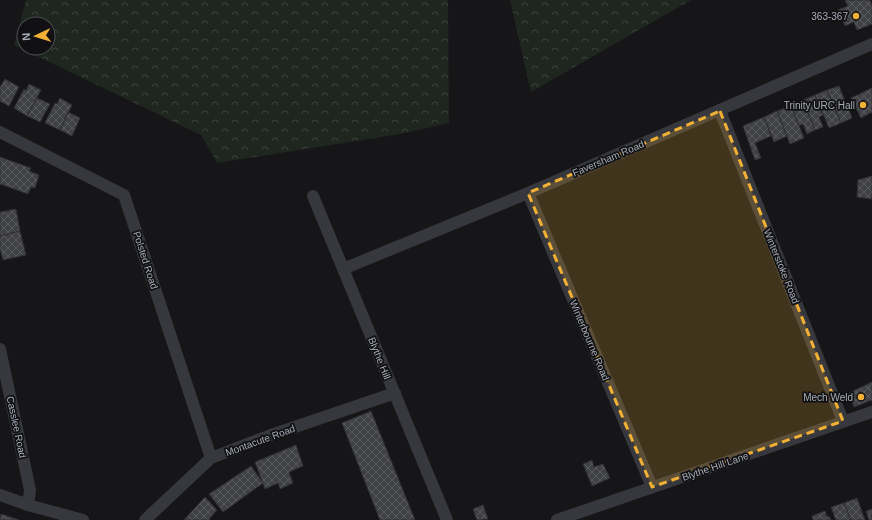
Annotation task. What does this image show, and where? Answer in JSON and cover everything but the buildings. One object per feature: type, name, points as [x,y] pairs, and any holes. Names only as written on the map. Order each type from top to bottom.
[{"type":"street","name":"Faversham Road","points":[[343,269],[720,111],[872,44]]},
{"type":"street","name":"Winterstoke Road","points":[[720,111],[843,421]]},
{"type":"street","name":"Polsted Road","points":[[0,132],[124,195],[211,458]]},
{"type":"street","name":"Winterbourne Road","points":[[528,192],[652,487]]},
{"type":"street","name":"Blythe Hill","points":[[313,196],[447,520]]},
{"type":"street","name":"Casslee Road","points":[[0,349],[30,490],[28,505]]},
{"type":"street","name":"Montacute Road","points":[[145,520],[211,458],[271,435],[394,394]]},
{"type":"street","name":"Blythe Hill Lane","points":[[557,520],[872,412]]},
{"type":"street","points":[[0,495],[28,505],[82,520]]},
{"type":"highlighted area","points":[[720,111],[843,421],[652,487],[528,193]]},
{"type":"green space","points":[[26,0],[448,0],[449,123],[400,134],[217,163],[201,135],[37,56],[56,56],[56,16],[22,16]]},
{"type":"green space","points":[[510,0],[691,0],[531,92]]},
{"type":"place","name":"363-367","points":[[856,16]]},
{"type":"place","name":"Trinity URC Hall","points":[[863,105]]},
{"type":"place","name":"Mech Weld","points":[[861,397]]}]
